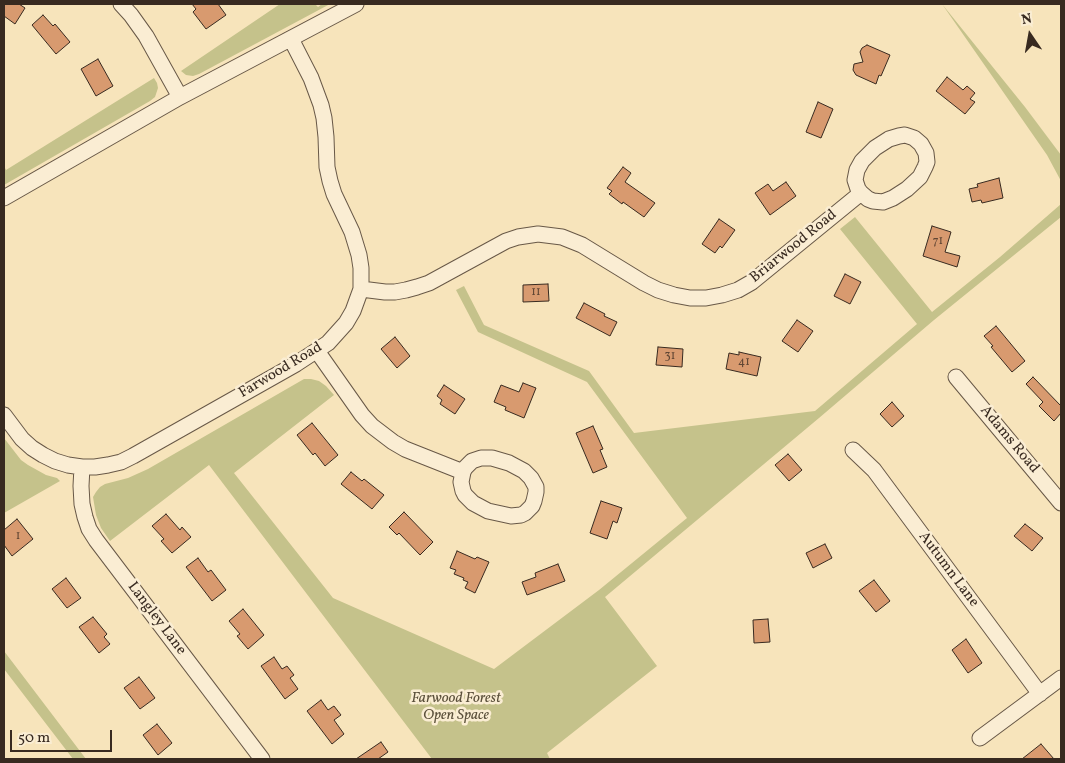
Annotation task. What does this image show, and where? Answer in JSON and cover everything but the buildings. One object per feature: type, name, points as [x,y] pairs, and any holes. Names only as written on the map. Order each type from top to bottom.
[{"type":"street","points":[[121,4],[146,36],[180,97]]},
{"type":"street","points":[[4,198],[180,97],[356,4]]},
{"type":"street","name":"Farwood Road","points":[[4,415],[22,439],[32,448],[55,461],[82,467],[95,467],[121,462],[296,364],[317,351],[346,323],[353,312],[361,288],[361,268],[356,244],[334,194],[327,167],[326,136],[321,105],[311,78],[291,38]]},
{"type":"street","points":[[904,135],[914,138],[921,144],[926,153],[925,167],[920,177],[907,189],[883,202],[873,201],[864,197],[861,193],[856,180],[857,170],[862,161],[875,148],[889,139],[904,135]]},
{"type":"street","name":"Briarwood Road","points":[[361,288],[394,292],[418,287],[429,283],[506,241],[538,234],[562,236],[582,245],[644,283],[666,293],[690,298],[722,295],[738,290],[752,282],[861,193]]},
{"type":"street","points":[[317,351],[362,415],[377,430],[393,442],[463,472]]},
{"type":"street","name":"Adams Road","points":[[956,377],[1061,503]]},
{"type":"street","name":"Autumn Lane","points":[[853,450],[874,470],[1040,694]]},
{"type":"street","points":[[481,458],[492,458],[508,463],[524,471],[532,478],[536,487],[536,497],[532,506],[516,516],[505,516],[488,511],[473,503],[465,495],[461,486],[463,472],[472,461],[481,458]]},
{"type":"street","name":"Langley Lane","points":[[82,467],[82,504],[89,529],[262,759]]},
{"type":"street","points":[[980,738],[1061,678]]},
{"type":"green space","points":[[280,4],[315,4],[318,7],[322,4],[330,4],[199,74],[193,76],[186,75],[181,71]]},
{"type":"green space","points":[[942,4],[1061,155],[1061,181],[1047,155]]},
{"type":"green space","points":[[154,78],[158,88],[155,97],[150,101],[4,185],[4,166],[6,170]]},
{"type":"green space","name":"Farwood Forest Open Space","points":[[1061,204],[1061,217],[934,320],[605,597],[657,666],[547,753],[550,759],[432,759],[209,465],[110,541],[101,528],[96,515],[93,497],[100,487],[148,469],[304,379],[319,381],[334,395],[234,473],[333,598],[494,669],[599,590],[687,518],[587,382],[478,332],[456,290],[464,286],[484,325],[589,371],[634,433],[815,411],[917,324],[840,229],[855,217],[932,312]]},
{"type":"green space","points":[[4,438],[21,460],[60,481],[4,513]]},
{"type":"green space","points":[[4,651],[86,759],[73,759],[4,669]]}]
